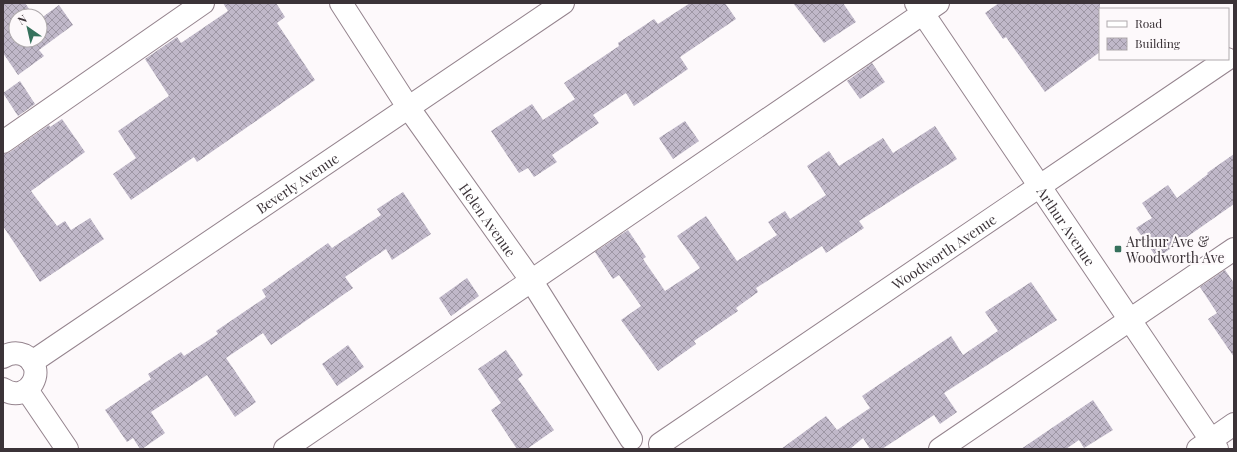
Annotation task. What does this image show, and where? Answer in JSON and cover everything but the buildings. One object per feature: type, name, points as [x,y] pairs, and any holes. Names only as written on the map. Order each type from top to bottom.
[{"type":"street","points":[[3,142],[203,3]]},
{"type":"street","name":"Helen Avenue","points":[[341,3],[408,107],[531,280],[627,444]]},
{"type":"street","name":"Beverly Avenue","points":[[32,362],[563,3]]},
{"type":"street","points":[[285,449],[926,6]]},
{"type":"street","name":"Arthur Avenue","points":[[926,6],[1039,186],[1130,320],[1208,446]]},
{"type":"street","name":"Woodworth Avenue","points":[[661,446],[1039,186],[1226,60]]},
{"type":"street","points":[[940,449],[1234,249]]},
{"type":"street","points":[[3,356],[14,353],[20,354],[32,362],[35,372],[35,379],[27,390],[14,393],[3,389]]},
{"type":"street","points":[[27,390],[67,449]]},
{"type":"street","points":[[1208,446],[1234,424]]},
{"type":"street","points":[[627,444],[642,435],[649,436],[661,446]]},
{"type":"place","name":"Arthur Ave & Woodworth Ave","points":[[1118,249]]}]
